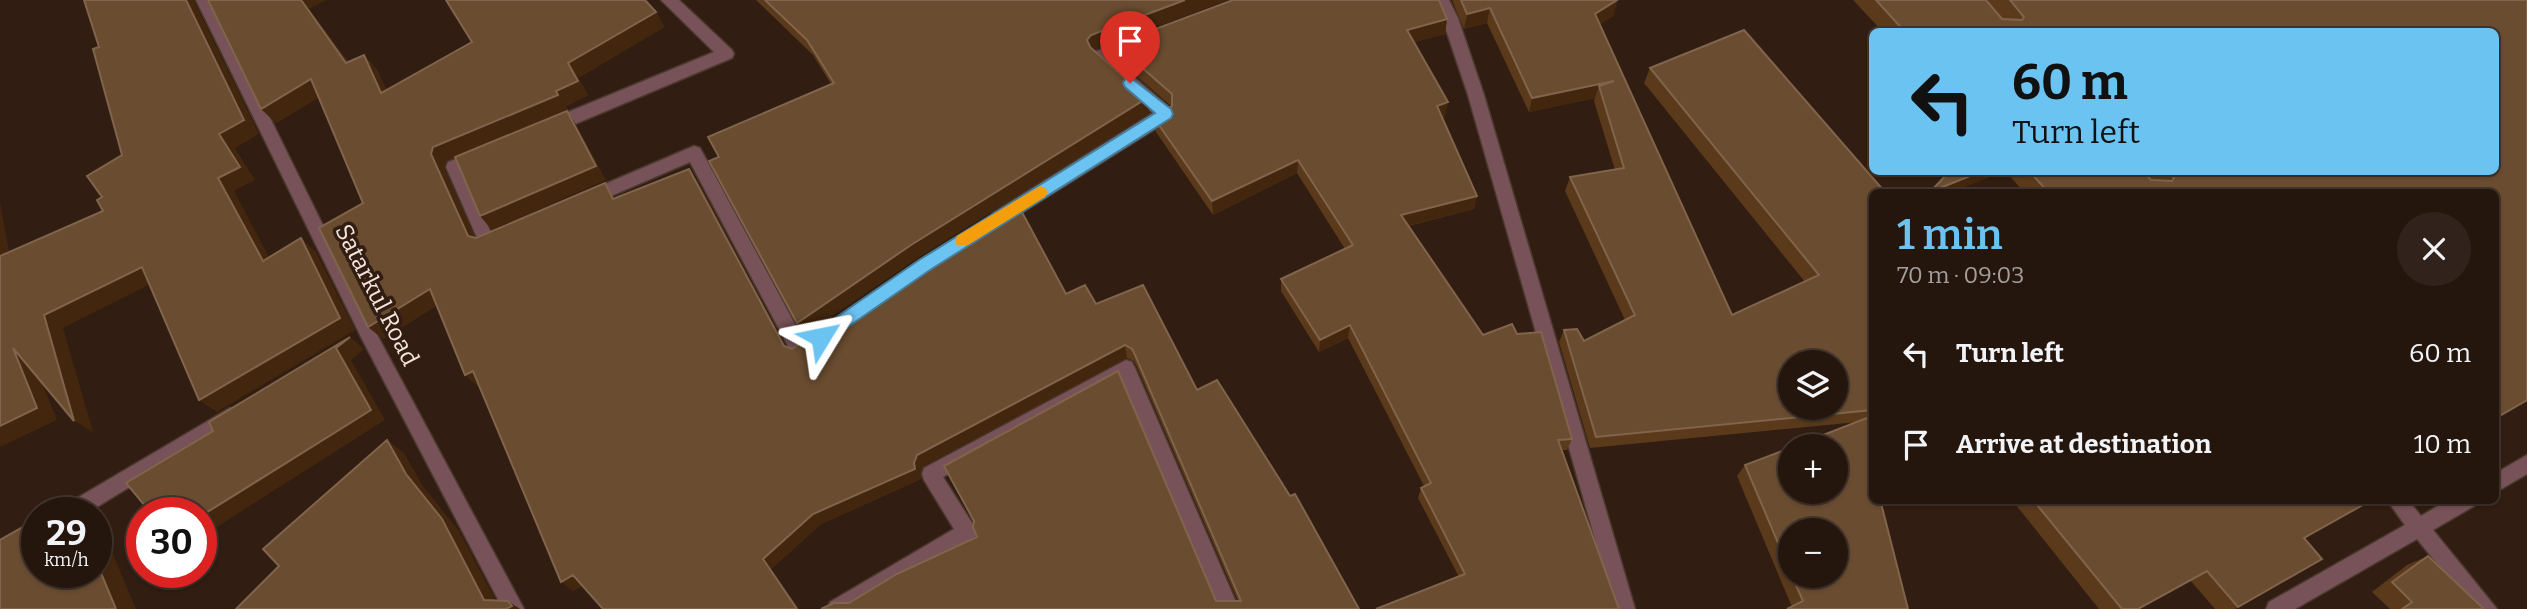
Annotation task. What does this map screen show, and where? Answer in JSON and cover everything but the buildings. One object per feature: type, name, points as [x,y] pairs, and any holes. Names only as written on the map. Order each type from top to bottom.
[{"type":"street","name":"Satarkul Road","points":[[204,0],[362,337],[514,609]]},
{"type":"street","points":[[528,136],[726,54],[669,0]]},
{"type":"street","points":[[1441,0],[1450,18],[1476,95],[1625,609]]},
{"type":"street","points":[[982,229],[1165,114],[1100,56],[1152,37]]},
{"type":"street","points":[[491,152],[454,167],[487,242],[511,232]]},
{"type":"street","points":[[572,206],[694,153],[800,351],[822,335]]},
{"type":"street","points":[[837,609],[967,532],[931,474],[1126,368],[1229,609]]},
{"type":"street","points":[[96,497],[248,405]]},
{"type":"street","points":[[2499,481],[2527,464]]},
{"type":"street","points":[[2399,504],[2487,609]]},
{"type":"street","points":[[2276,609],[2460,504]]},
{"type":"slow traffic","points":[[963,241],[1040,192]]},
{"type":"route","points":[[821,337],[924,265],[1165,114],[1130,83]]}]
